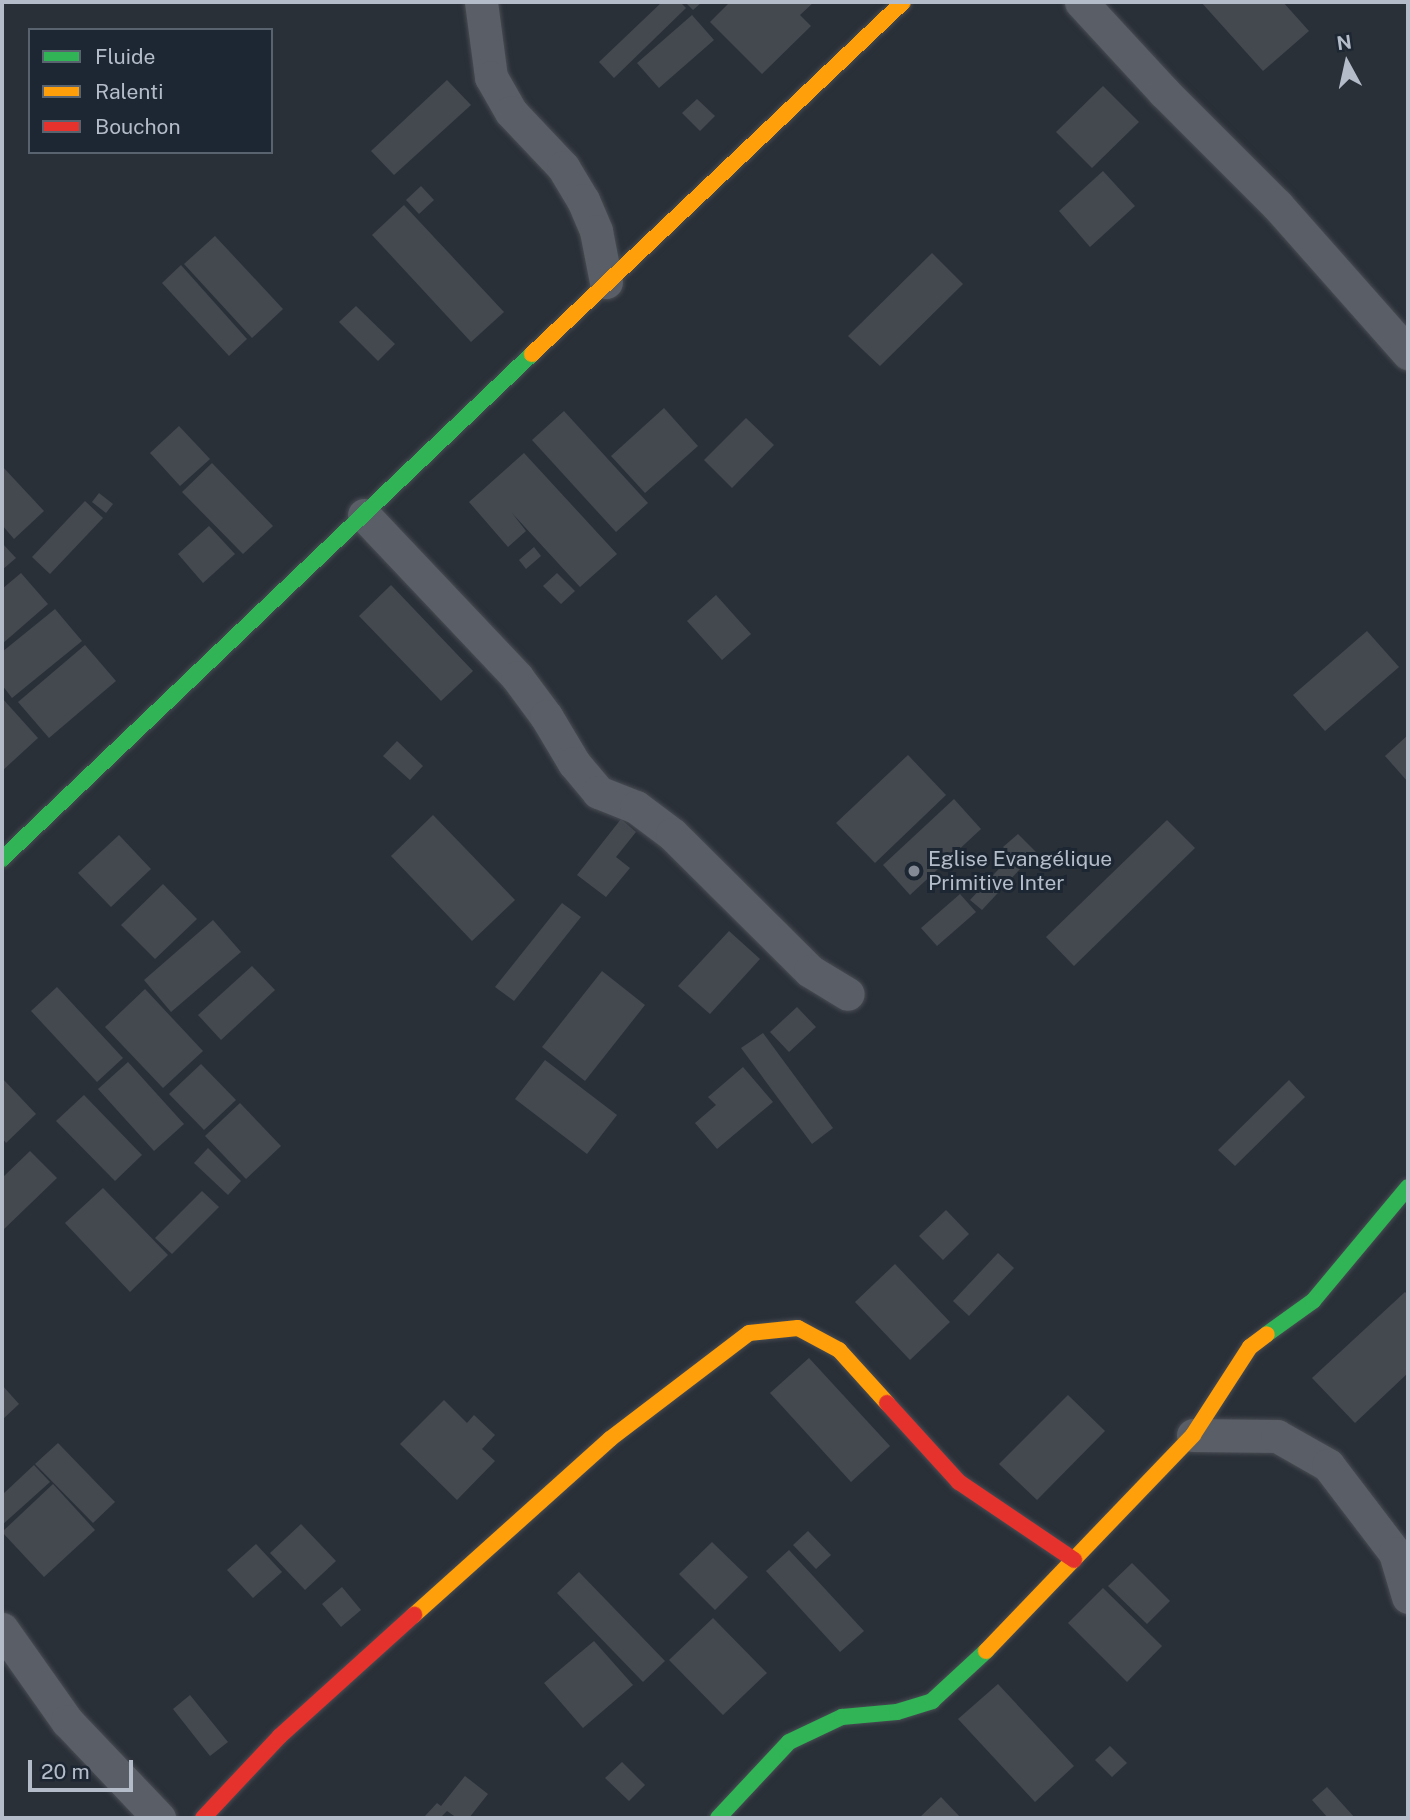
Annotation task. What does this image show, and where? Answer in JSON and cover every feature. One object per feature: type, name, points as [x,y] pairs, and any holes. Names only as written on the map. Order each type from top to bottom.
[{"type":"street","points":[[481,2],[491,77],[511,112],[563,167],[583,200],[596,231],[606,282]]},
{"type":"street","points":[[2,859],[606,282],[904,2]]},
{"type":"street","points":[[1081,2],[1164,92],[1277,205],[1408,353]]},
{"type":"street","points":[[364,515],[517,677],[546,716],[574,763],[598,792],[636,807],[672,834],[810,971],[848,994]]},
{"type":"street","points":[[718,1818],[789,1742],[842,1717],[897,1712],[932,1701],[972,1666],[1193,1435],[1250,1348],[1313,1301],[1408,1187]]},
{"type":"street","points":[[203,1818],[280,1736],[610,1439],[749,1333],[798,1328],[839,1350],[959,1482],[1074,1560]]},
{"type":"street","points":[[1193,1435],[1277,1436],[1328,1465],[1395,1553],[1408,1597]]},
{"type":"street","points":[[2,1629],[68,1721],[159,1818]]},
{"type":"building","points":[[662,2],[680,2],[686,8],[614,78],[599,62]]},
{"type":"building","points":[[685,2],[702,2],[693,10]]},
{"type":"building","points":[[730,2],[814,2],[800,15],[811,26],[762,74],[710,22]]},
{"type":"building","points":[[1201,2],[1283,2],[1309,31],[1263,71]]},
{"type":"building","points":[[692,15],[714,40],[659,88],[637,63]]},
{"type":"building","points":[[447,80],[471,105],[394,175],[371,151]]},
{"type":"building","points":[[1103,86],[1139,122],[1092,168],[1056,132]]},
{"type":"building","points":[[697,99],[715,116],[700,131],[682,113]]},
{"type":"building","points":[[1103,171],[1135,206],[1090,247],[1059,211]]},
{"type":"building","points":[[421,186],[434,200],[419,214],[406,200]]},
{"type":"building","points":[[404,205],[504,312],[471,342],[372,235]]},
{"type":"building","points":[[215,236],[283,309],[252,338],[184,264]]},
{"type":"building","points":[[932,253],[963,284],[880,366],[848,336]]},
{"type":"building","points":[[181,265],[247,339],[229,356],[162,283]]},
{"type":"building","points":[[356,306],[395,344],[378,361],[339,322]]},
{"type":"building","points":[[664,408],[698,446],[645,493],[611,456]]},
{"type":"building","points":[[564,411],[648,503],[616,532],[532,440]]},
{"type":"building","points":[[746,418],[774,445],[732,488],[704,460]]},
{"type":"building","points":[[179,426],[210,459],[180,486],[150,453]]},
{"type":"building","points":[[524,453],[617,554],[580,587],[512,513],[526,531],[508,547],[469,502]]},
{"type":"building","points":[[212,463],[273,526],[243,554],[182,492]]},
{"type":"building","points":[[2,466],[44,511],[14,539],[2,525]]},
{"type":"building","points":[[99,493],[113,504],[106,513],[92,502]]},
{"type":"building","points":[[85,501],[103,518],[50,574],[32,557]]},
{"type":"building","points":[[209,526],[235,554],[203,583],[178,554]]},
{"type":"building","points":[[2,543],[16,558],[2,570]]},
{"type":"building","points":[[534,547],[541,556],[526,569],[519,560]]},
{"type":"building","points":[[21,573],[48,604],[2,644],[2,589]]},
{"type":"building","points":[[557,573],[575,591],[561,604],[543,586]]},
{"type":"building","points":[[391,585],[473,671],[441,701],[359,616]]},
{"type":"building","points":[[716,595],[751,634],[722,660],[687,621]]},
{"type":"building","points":[[55,609],[82,641],[12,698],[2,685],[2,652]]},
{"type":"building","points":[[1367,631],[1399,667],[1325,731],[1293,695]]},
{"type":"building","points":[[85,645],[116,681],[49,738],[18,702]]},
{"type":"building","points":[[2,698],[38,738],[2,771]]},
{"type":"building","points":[[1408,735],[1408,782],[1385,756]]},
{"type":"building","points":[[397,741],[423,766],[410,780],[383,756]]},
{"type":"building","points":[[908,755],[946,795],[875,863],[836,823]]},
{"type":"building","points":[[954,799],[981,829],[910,895],[883,865]]},
{"type":"building","points":[[433,815],[515,900],[472,941],[391,856]]},
{"type":"building","points":[[621,819],[636,832],[616,857],[630,868],[606,897],[577,875]]},
{"type":"building","points":[[1167,820],[1195,848],[1074,966],[1046,937]]},
{"type":"building","points":[[1018,834],[1039,855],[1026,869],[1003,847]]},
{"type":"building","points":[[119,835],[151,869],[111,907],[78,873]]},
{"type":"building","points":[[1008,859],[1020,869],[982,910],[970,900]]},
{"type":"building","points":[[163,884],[197,919],[155,959],[121,925]]},
{"type":"building","points":[[960,894],[976,912],[937,946],[921,928]]},
{"type":"building","points":[[562,903],[581,917],[514,1001],[495,987]]},
{"type":"building","points":[[213,920],[241,952],[171,1012],[144,980]]},
{"type":"building","points":[[729,931],[760,959],[710,1014],[678,986]]},
{"type":"building","points":[[252,966],[275,990],[221,1040],[198,1015]]},
{"type":"building","points":[[602,971],[645,1005],[585,1081],[542,1047]]},
{"type":"building","points":[[57,987],[123,1058],[97,1082],[31,1011]]},
{"type":"building","points":[[145,989],[203,1051],[163,1088],[105,1027]]},
{"type":"building","points":[[797,1007],[816,1027],[789,1052],[770,1032]]},
{"type":"building","points":[[763,1033],[833,1128],[812,1144],[741,1048]]},
{"type":"building","points":[[545,1060],[617,1115],[587,1154],[515,1099]]},
{"type":"building","points":[[128,1062],[184,1124],[154,1151],[98,1089]]},
{"type":"building","points":[[201,1064],[236,1100],[204,1130],[169,1094]]},
{"type":"building","points":[[743,1067],[773,1102],[717,1149],[695,1123],[716,1105],[708,1097]]},
{"type":"building","points":[[2,1078],[36,1114],[6,1143],[2,1138]]},
{"type":"building","points":[[1289,1080],[1305,1097],[1235,1166],[1218,1150]]},
{"type":"building","points":[[84,1095],[142,1155],[115,1181],[56,1121]]},
{"type":"building","points":[[240,1103],[281,1146],[246,1179],[205,1136]]},
{"type":"building","points":[[208,1148],[241,1181],[228,1195],[194,1163]]},
{"type":"building","points":[[30,1151],[57,1178],[2,1231],[2,1178]]},
{"type":"building","points":[[103,1188],[168,1255],[130,1292],[65,1223]]},
{"type":"building","points":[[202,1191],[219,1207],[172,1254],[155,1238]]},
{"type":"building","points":[[946,1210],[969,1234],[943,1260],[919,1236]]},
{"type":"building","points":[[998,1253],[1014,1268],[969,1316],[953,1301]]},
{"type":"building","points":[[895,1264],[950,1322],[910,1360],[855,1302]]},
{"type":"building","points":[[1405,1292],[1408,1295],[1408,1373],[1355,1423],[1312,1378]]},
{"type":"building","points":[[809,1358],[890,1446],[851,1482],[770,1393]]},
{"type":"building","points":[[2,1385],[19,1404],[2,1420]]},
{"type":"building","points":[[1068,1395],[1105,1431],[1037,1500],[999,1464]]},
{"type":"building","points":[[444,1400],[467,1423],[474,1415],[495,1435],[482,1449],[495,1461],[457,1500],[400,1444]]},
{"type":"building","points":[[58,1443],[115,1502],[93,1523],[35,1464]]},
{"type":"building","points":[[34,1465],[50,1482],[2,1525],[2,1495]]},
{"type":"building","points":[[53,1484],[95,1530],[44,1577],[2,1532]]},
{"type":"building","points":[[301,1524],[336,1561],[305,1590],[270,1553]]},
{"type":"building","points":[[808,1531],[831,1555],[816,1569],[793,1545]]},
{"type":"building","points":[[712,1542],[748,1577],[715,1610],[679,1574]]},
{"type":"building","points":[[256,1544],[282,1572],[253,1598],[227,1570]]},
{"type":"building","points":[[789,1550],[864,1631],[840,1652],[766,1571]]},
{"type":"building","points":[[1132,1563],[1170,1601],[1147,1624],[1108,1586]]},
{"type":"building","points":[[579,1572],[665,1661],[643,1682],[557,1593]]},
{"type":"building","points":[[342,1587],[361,1610],[341,1627],[322,1604]]},
{"type":"building","points":[[1103,1588],[1162,1646],[1127,1682],[1068,1623]]},
{"type":"building","points":[[713,1618],[767,1673],[723,1715],[669,1660]]},
{"type":"building","points":[[594,1641],[633,1685],[583,1728],[544,1683]]},
{"type":"building","points":[[998,1684],[1074,1766],[1035,1802],[958,1719]]},
{"type":"building","points":[[190,1695],[228,1742],[210,1756],[173,1709]]},
{"type":"building","points":[[1110,1746],[1127,1763],[1112,1777],[1095,1760]]},
{"type":"building","points":[[622,1762],[645,1785],[629,1801],[605,1778]]},
{"type":"building","points":[[465,1776],[488,1794],[469,1818],[457,1818],[447,1811],[440,1818],[425,1816],[437,1803],[441,1806]]},
{"type":"building","points":[[1327,1787],[1355,1818],[1328,1818],[1312,1800]]},
{"type":"building","points":[[941,1797],[961,1818],[919,1818]]},
{"type":"traffic: fast","points":[[2,859],[532,354]]},
{"type":"traffic: fast","points":[[1267,1334],[1313,1301],[1408,1187]]},
{"type":"traffic: fast","points":[[718,1818],[789,1742],[842,1717],[897,1712],[932,1701],[986,1651]]},
{"type":"traffic: slow","points":[[532,354],[903,2]]},
{"type":"traffic: slow","points":[[414,1615],[610,1439],[749,1333],[798,1328],[839,1350],[887,1403]]},
{"type":"traffic: slow","points":[[986,1651],[1193,1435],[1250,1347],[1267,1334]]},
{"type":"traffic: jam","points":[[887,1403],[959,1482],[1074,1560]]},
{"type":"traffic: jam","points":[[203,1818],[280,1736],[414,1615]]},
{"type":"place","name":"Eglise Evangélique Primitive Inter","points":[[914,871]]}]
